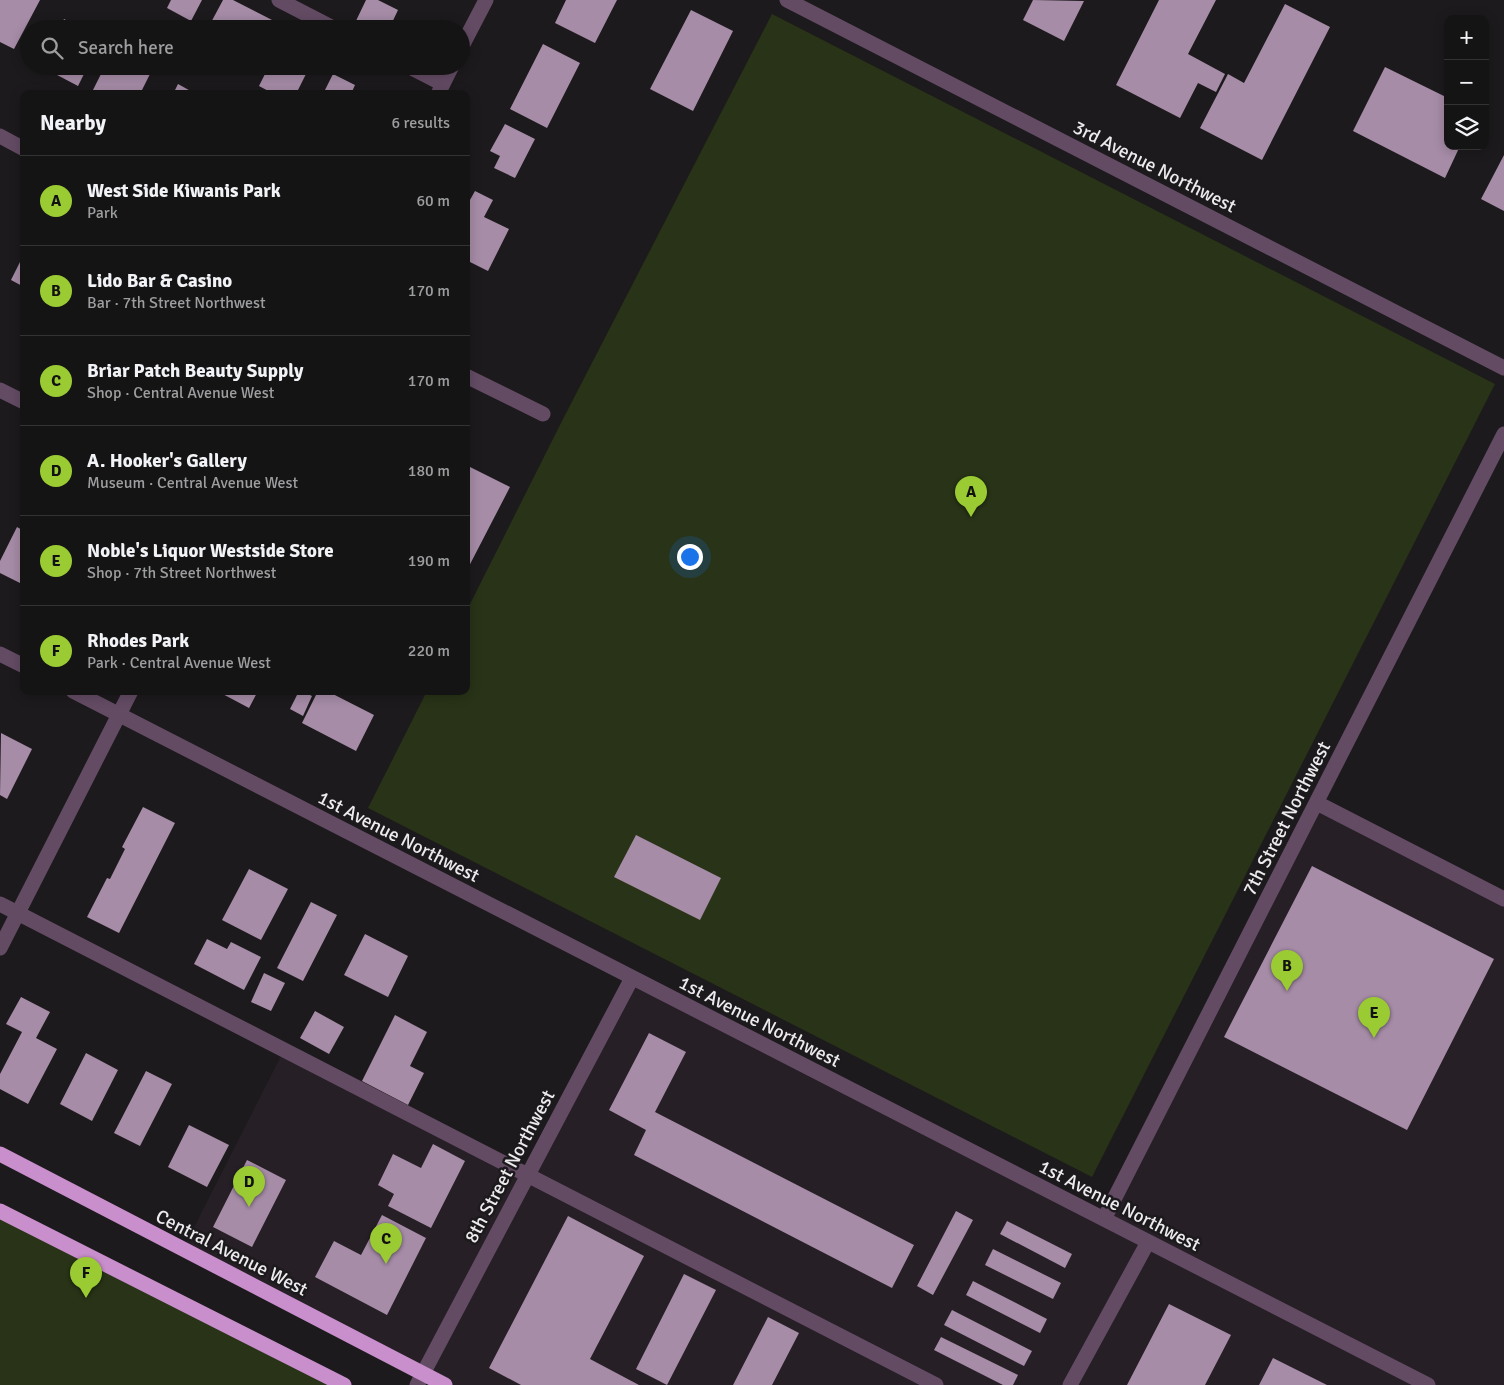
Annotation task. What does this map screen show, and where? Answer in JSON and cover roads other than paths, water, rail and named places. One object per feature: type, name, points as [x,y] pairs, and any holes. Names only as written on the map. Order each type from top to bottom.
[{"type":"highway","name":"Central Avenue West","points":[[0,1154],[420,1379],[445,1385]]},
{"type":"highway","points":[[0,1211],[344,1385]]},
{"type":"street","points":[[278,0],[317,20]]},
{"type":"street","points":[[470,31],[486,0]]},
{"type":"street","name":"3rd Avenue Northwest","points":[[787,0],[1504,368]]},
{"type":"street","points":[[421,75],[440,89],[447,75]]},
{"type":"street","points":[[0,136],[20,146]]},
{"type":"street","points":[[470,378],[543,414]]},
{"type":"street","points":[[0,390],[20,400]]},
{"type":"street","name":"7th Street Northwest","points":[[1104,1219],[1504,434]]},
{"type":"street","points":[[0,654],[20,664]]},
{"type":"street","name":"1st Avenue Northwest","points":[[81,695],[1428,1385]]},
{"type":"street","points":[[0,948],[130,695]]},
{"type":"street","points":[[1316,803],[1504,899]]},
{"type":"street","points":[[0,904],[936,1385]]},
{"type":"street","name":"8th Street Northwest","points":[[420,1379],[632,978]]},
{"type":"street","points":[[1070,1385],[1148,1242]]},
{"type":"place","name":"West Side Kiwanis Park","points":[[971,517]]},
{"type":"place","name":"Lido Bar & Casino","points":[[1287,991]]},
{"type":"place","name":"Noble's Liquor Westside Store","points":[[1374,1038]]},
{"type":"place","name":"A. Hooker's Gallery","points":[[249,1207]]},
{"type":"place","name":"Briar Patch Beauty Supply","points":[[386,1264]]},
{"type":"place","name":"Rhodes Park","points":[[86,1298]]}]
